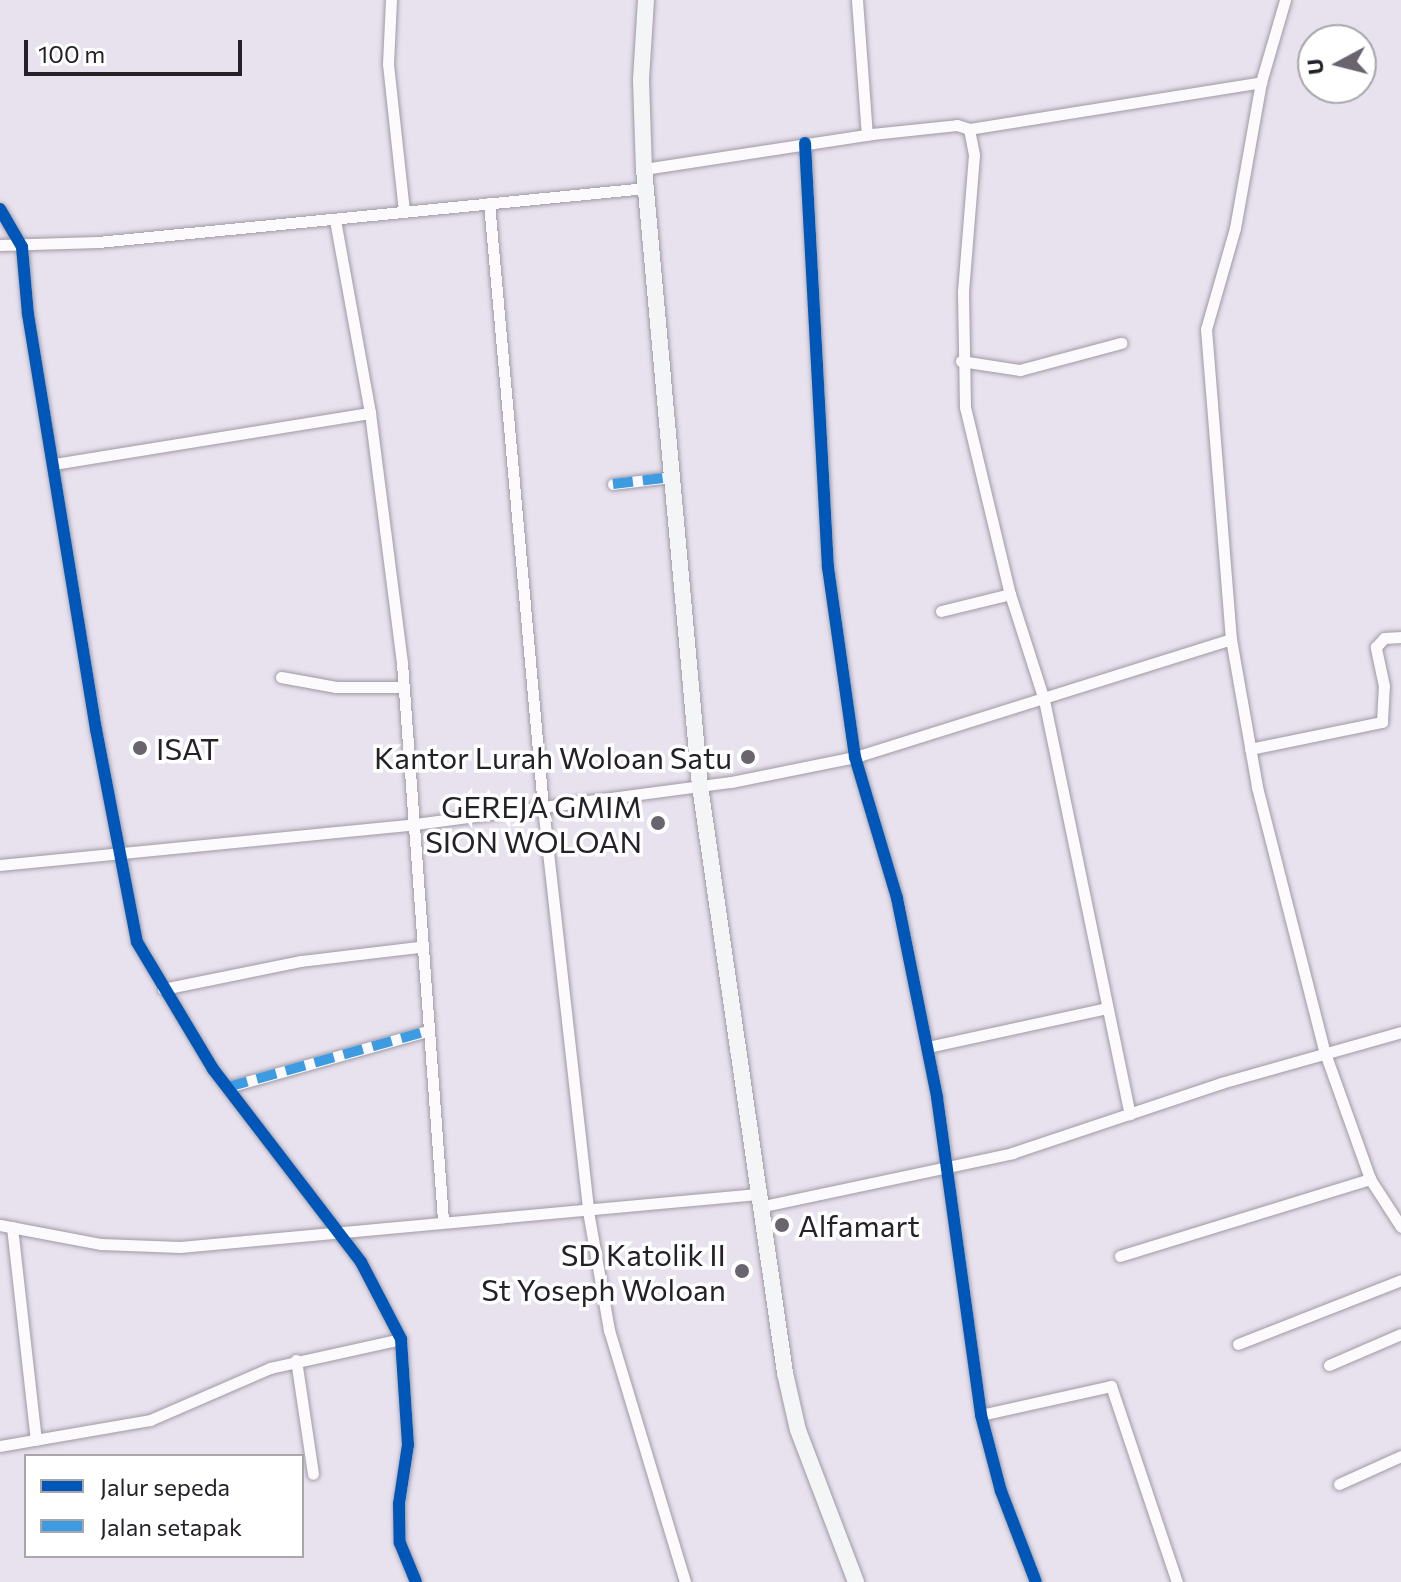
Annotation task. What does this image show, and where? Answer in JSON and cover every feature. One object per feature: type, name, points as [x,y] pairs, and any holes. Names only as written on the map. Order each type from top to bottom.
[{"type":"main road","points":[[646,0],[641,80],[644,169],[700,786],[759,1200],[792,1405],[856,1582]]},
{"type":"street","points":[[391,0],[388,64],[404,212]]},
{"type":"street","points":[[857,0],[867,135]]},
{"type":"street","points":[[1285,0],[1261,82],[1238,215],[1206,329],[1231,639],[1250,749],[1325,1053],[1370,1179],[1401,1227]]},
{"type":"street","points":[[644,169],[867,135],[957,125],[969,129],[1261,82]]},
{"type":"street","points":[[969,129],[974,155],[961,361],[970,435],[1010,594],[1044,700],[1130,1114]]},
{"type":"street","points":[[805,143],[828,567],[855,757],[879,826],[928,1047],[981,1415],[1001,1491],[1036,1582]]},
{"type":"street","points":[[0,245],[22,247],[335,220],[646,188]]},
{"type":"street","points":[[489,203],[543,807],[588,1211],[609,1330],[685,1582]]},
{"type":"street","points":[[0,209],[22,247],[28,314],[118,854],[137,942],[163,989],[228,1087],[341,1235],[375,1285],[401,1339],[408,1445],[399,1504],[400,1543],[416,1582]]},
{"type":"street","points":[[335,220],[370,413],[404,687],[415,824],[419,947],[443,1220]]},
{"type":"street","points":[[961,361],[1020,370],[1121,343]]},
{"type":"street","points":[[54,464],[370,413]]},
{"type":"street","points":[[613,484],[672,477]]},
{"type":"street","points":[[941,611],[1010,594]]},
{"type":"street","points":[[1250,749],[1382,722],[1384,686],[1376,647],[1384,638],[1401,637]]},
{"type":"street","points":[[0,865],[415,824],[700,786],[855,757],[1231,639]]},
{"type":"street","points":[[281,677],[336,687],[404,687]]},
{"type":"street","points":[[163,989],[301,961],[419,947]]},
{"type":"street","points":[[928,1047],[1107,1008]]},
{"type":"street","points":[[228,1087],[427,1031]]},
{"type":"street","points":[[36,1440],[6,1226],[137,1247],[341,1235],[443,1220],[759,1200],[948,1170],[1401,1032]]},
{"type":"street","points":[[1120,1256],[1370,1179]]},
{"type":"street","points":[[1238,1344],[1401,1280]]},
{"type":"street","points":[[1329,1365],[1401,1334]]},
{"type":"street","points":[[0,1446],[150,1420],[296,1360],[401,1339]]},
{"type":"street","points":[[296,1360],[313,1474]]},
{"type":"street","points":[[981,1415],[1111,1386],[1177,1582]]},
{"type":"street","points":[[1339,1484],[1401,1456]]},
{"type":"marked path","points":[[613,484],[672,477]]},
{"type":"marked path","points":[[228,1087],[427,1031]]},
{"type":"cycle path","points":[[805,143],[828,567],[855,757],[897,898],[937,1097],[981,1415],[1001,1491],[1036,1582]]},
{"type":"cycle path","points":[[0,209],[22,247],[28,314],[96,729],[137,942],[213,1069],[361,1262],[401,1339],[408,1445],[399,1504],[400,1543],[416,1582]]},
{"type":"place","name":"ISAT","points":[[140,748]]},
{"type":"place","name":"Kantor Lurah Woloan Satu","points":[[748,757]]},
{"type":"place","name":"GEREJA GMIM SION WOLOAN","points":[[658,823]]},
{"type":"place","name":"Alfamart","points":[[782,1225]]},
{"type":"place","name":"SD Katolik II St Yoseph Woloan","points":[[742,1271]]}]
